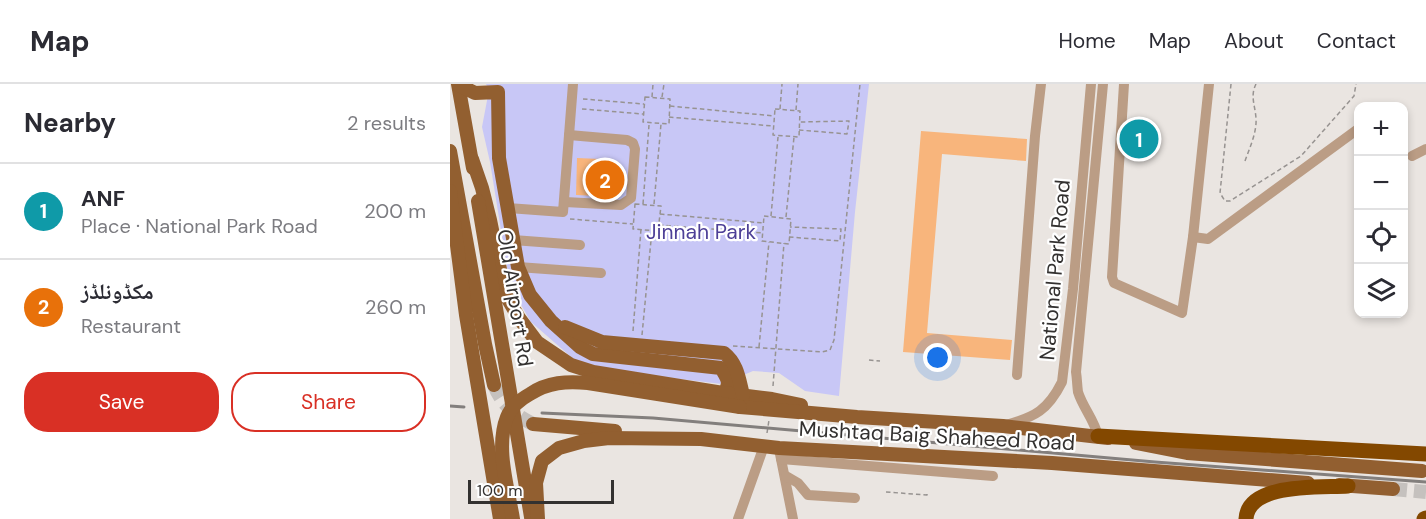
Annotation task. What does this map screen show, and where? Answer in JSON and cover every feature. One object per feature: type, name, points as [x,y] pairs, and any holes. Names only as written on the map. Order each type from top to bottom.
[{"type":"highway","points":[[1098,436],[1426,454]]},
{"type":"highway","points":[[1246,519],[1254,501],[1272,492],[1348,486]]},
{"type":"main road","points":[[458,85],[475,93],[498,88],[499,158],[518,267],[530,295],[551,321],[580,347],[593,354],[721,368],[729,384],[728,389],[723,393]]},
{"type":"main road","name":"Old Airport Rd","points":[[458,85],[531,519]]},
{"type":"main road","points":[[450,151],[494,385]]},
{"type":"main road","points":[[472,159],[490,220],[505,294],[537,342],[571,365],[593,372],[723,393],[741,401]]},
{"type":"main road","points":[[450,191],[466,315],[501,519]]},
{"type":"main road","points":[[530,295],[565,327],[602,342],[724,353],[730,357],[736,369],[741,401]]},
{"type":"main road","points":[[513,519],[503,459],[504,427],[507,415],[517,404],[540,388],[573,381],[771,404],[856,417],[1003,426],[1098,436],[1187,453],[1422,471]]},
{"type":"main road","points":[[492,474],[492,441],[495,428],[504,423],[511,427],[521,463]]},
{"type":"main road","points":[[533,424],[700,439]]},
{"type":"main road","name":"Mushtaq Baig Shaheed Road","points":[[538,519],[536,483],[542,461],[559,448],[584,441],[609,438],[700,439],[764,446],[780,453],[1052,463],[1393,489]]},
{"type":"street","points":[[564,207],[573,84]]},
{"type":"street","points":[[1017,375],[1041,84]]},
{"type":"street","name":"National Park Road","points":[[1003,426],[1030,418],[1042,411],[1056,395],[1062,382],[1073,289],[1091,84]]},
{"type":"street","name":"National Park Road","points":[[1098,436],[1095,423],[1088,414],[1078,392],[1076,372],[1103,84]]},
{"type":"street","points":[[1124,84],[1111,269],[1114,283],[1182,313],[1193,237],[1209,84]]},
{"type":"street","points":[[1193,237],[1208,239],[1354,133]]},
{"type":"street","points":[[507,208],[621,205],[631,198],[635,149],[633,143],[627,140],[569,135]]},
{"type":"street","points":[[1412,156],[1426,149]]},
{"type":"street","points":[[513,240],[580,245]]},
{"type":"street","points":[[518,267],[601,273]]},
{"type":"street","points":[[738,519],[764,446]]},
{"type":"street","points":[[793,519],[780,453],[993,476]]},
{"type":"street","points":[[786,476],[798,483],[808,495],[855,498]]},
{"type":"path","points":[[652,97],[653,84]]},
{"type":"path","points":[[662,98],[664,84]]},
{"type":"path","points":[[780,109],[782,84]]},
{"type":"path","points":[[796,111],[798,84]]},
{"type":"path","points":[[727,345],[822,352],[830,350],[834,340],[860,84]]},
{"type":"path","points":[[1231,84],[1220,193],[1225,201],[1230,201],[1301,156],[1354,96],[1356,84]]},
{"type":"path","points":[[1245,161],[1254,133],[1256,118],[1252,100],[1256,84]]},
{"type":"path","points":[[645,97],[652,97],[670,99],[669,124],[643,122],[645,97]]},
{"type":"path","points":[[579,98],[645,104]]},
{"type":"path","points":[[670,106],[774,116]]},
{"type":"path","points":[[578,108],[644,114]]},
{"type":"path","points":[[774,109],[780,109],[800,111],[799,137],[773,135],[774,109]]},
{"type":"path","points":[[669,117],[773,126]]},
{"type":"path","points":[[799,130],[847,134],[849,121],[800,122]]},
{"type":"path","points":[[643,204],[649,123]]},
{"type":"path","points":[[654,205],[661,123]]},
{"type":"path","points":[[770,217],[778,135]]},
{"type":"path","points":[[786,218],[794,137]]},
{"type":"path","points":[[635,204],[643,204],[661,206],[658,231],[633,229],[635,204]]},
{"type":"path","points":[[564,207],[563,218],[633,224]]},
{"type":"path","points":[[660,214],[764,223]]},
{"type":"path","points":[[764,216],[770,217],[791,219],[789,244],[762,241],[764,216]]},
{"type":"path","points":[[659,225],[763,233]]},
{"type":"path","points":[[789,237],[840,241],[841,230],[790,227]]},
{"type":"path","points":[[632,338],[641,229]]},
{"type":"path","points":[[642,339],[652,230]]},
{"type":"path","points":[[759,348],[769,242]]},
{"type":"path","points":[[764,446],[771,404],[784,243]]},
{"type":"path","points":[[869,360],[880,361]]},
{"type":"path","points":[[886,492],[927,495],[927,491]]},
{"type":"green space","name":"Jinnah Park","points":[[486,84],[869,84],[839,396],[805,391],[779,373],[753,371],[722,384],[603,370],[577,362],[531,322],[510,286],[490,162],[482,127],[489,90]]},
{"type":"building","points":[[921,131],[1027,139],[1026,161],[942,154],[927,333],[1012,340],[1010,360],[903,352]]},
{"type":"building","points":[[577,158],[600,159],[600,176],[625,177],[624,186],[620,186],[619,197],[576,195]]},
{"type":"tunnel","points":[[494,385],[510,409],[533,424]]},
{"type":"tunnel","points":[[1393,489],[1426,492]]},
{"type":"railway","points":[[450,406],[464,407]]},
{"type":"railway","points":[[542,413],[653,418],[1155,462],[1426,482]]},
{"type":"place","name":"ANF","points":[[1139,139]]},
{"type":"place","name":"مکڈونلڈز","points":[[605,180]]}]
